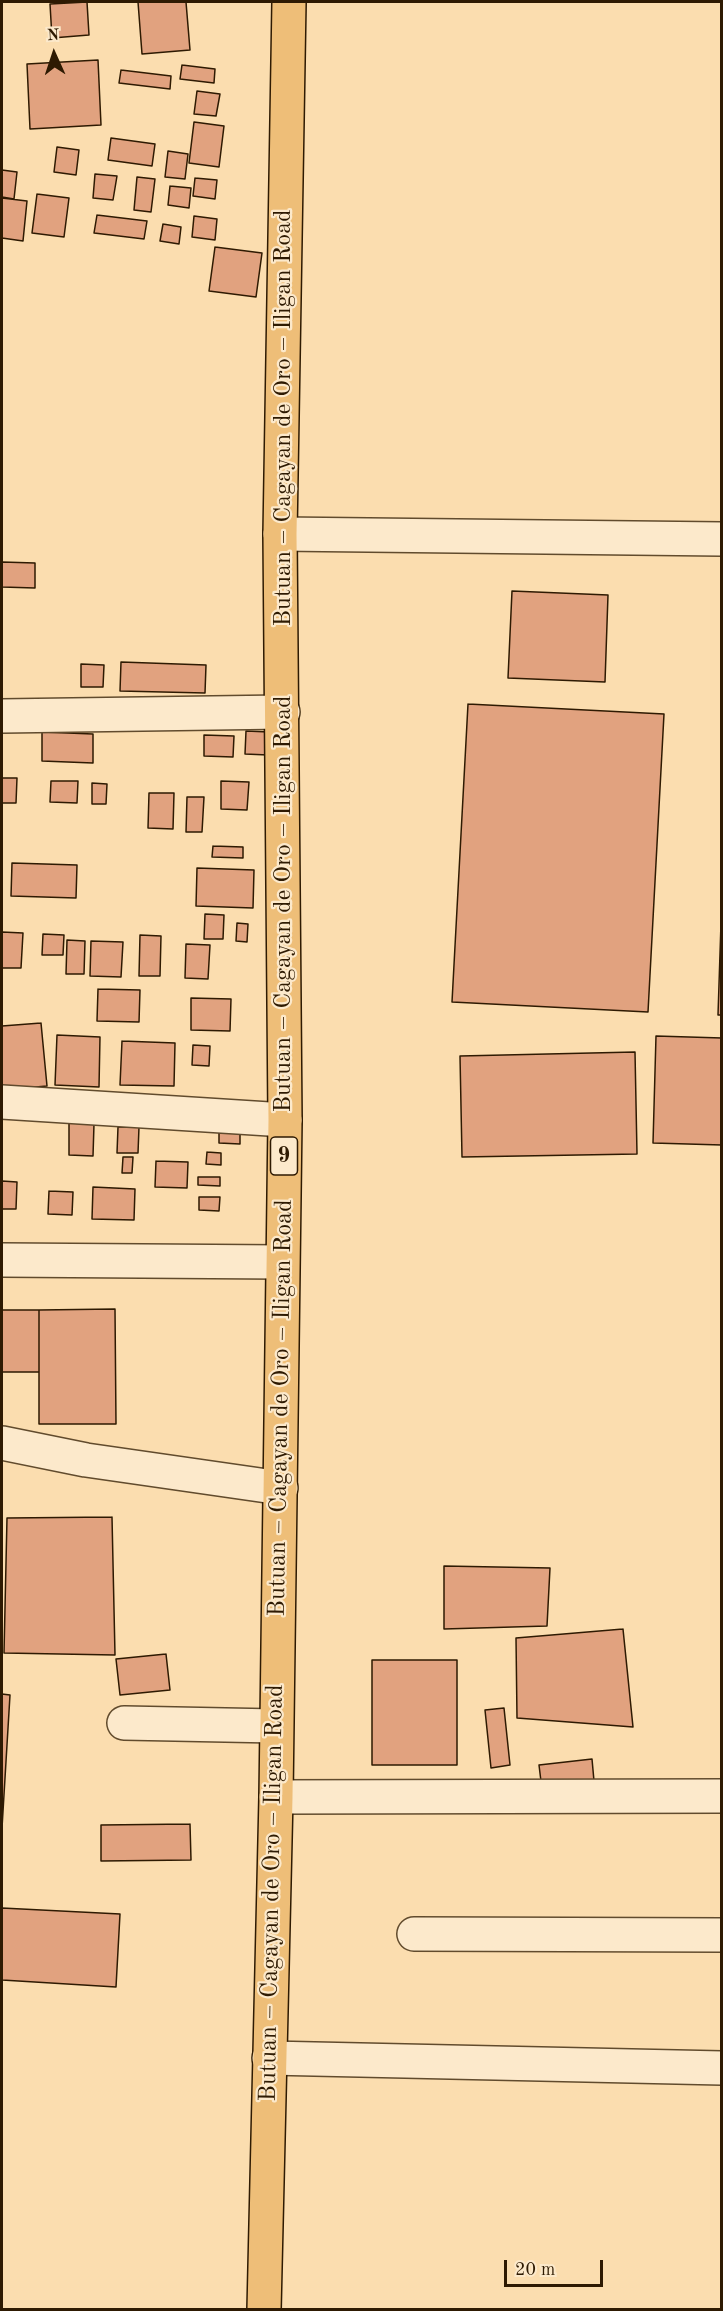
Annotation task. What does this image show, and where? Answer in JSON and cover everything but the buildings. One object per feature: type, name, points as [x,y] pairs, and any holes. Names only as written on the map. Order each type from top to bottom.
[{"type":"highway","name":"Butuan – Cagayan de Oro – Iligan Road","points":[[264,2310],[268,2058],[276,1797],[285,1120],[280,534],[289,2]]},
{"type":"street","points":[[280,534],[722,539]]},
{"type":"street","points":[[2,717],[283,712]]},
{"type":"street","points":[[2,1102],[285,1120]]},
{"type":"street","points":[[2,1260],[282,1262]]},
{"type":"street","points":[[2,1443],[86,1460],[281,1488]]},
{"type":"street","points":[[124,1723],[276,1726]]},
{"type":"street","points":[[276,1797],[722,1796]]},
{"type":"street","points":[[414,1934],[722,1935]]},
{"type":"street","points":[[268,2058],[722,2068]]}]
